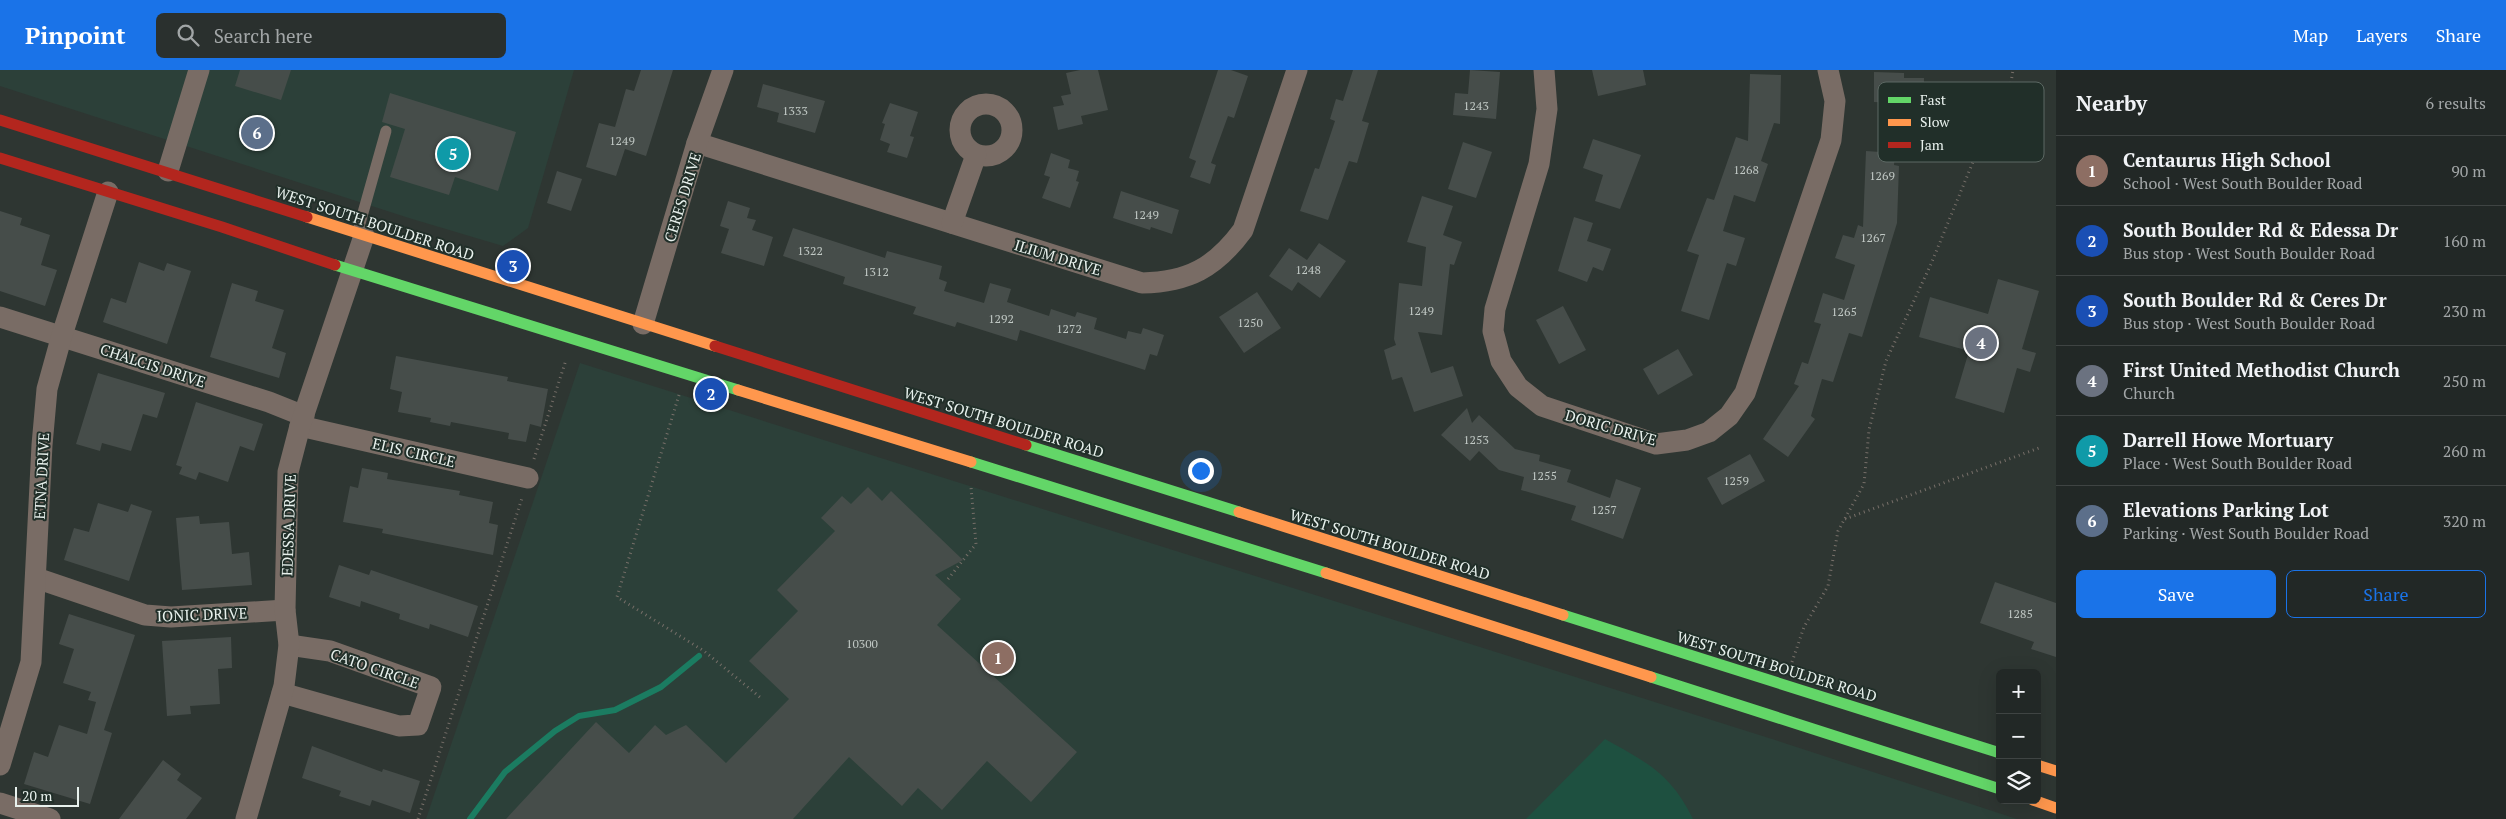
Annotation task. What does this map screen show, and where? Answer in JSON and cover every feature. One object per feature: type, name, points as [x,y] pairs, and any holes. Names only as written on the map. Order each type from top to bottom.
[{"type":"main road","name":"WEST SOUTH BOULDER ROAD","points":[[0,120],[168,171],[361,235],[1996,752]]},
{"type":"main road","points":[[0,158],[222,227],[353,271],[1245,547],[1996,788]]},
{"type":"main road","points":[[2041,766],[2056,771]]},
{"type":"main road","points":[[2041,803],[2056,808]]},
{"type":"street","points":[[168,171],[199,70]]},
{"type":"street","name":"CERES DRIVE","points":[[643,324],[697,144],[724,70]]},
{"type":"street","name":"ILIUM DRIVE","points":[[697,144],[1142,283],[1167,282],[1200,272],[1227,251],[1242,230],[1297,70]]},
{"type":"street","name":"DORIC DRIVE","points":[[1544,70],[1548,109],[1539,164],[1494,309],[1493,331],[1501,361],[1518,387],[1542,406],[1656,444],[1687,440],[1709,432],[1729,416],[1744,393],[1831,140],[1834,101],[1828,70]]},
{"type":"street","points":[[952,223],[976,155]]},
{"type":"street","name":"ETNA DRIVE","points":[[0,765],[31,662],[42,445],[47,389],[62,335],[108,192]]},
{"type":"street","name":"EDESSA DRIVE","points":[[246,819],[282,693],[288,645],[285,610],[288,472],[302,421],[353,271],[361,235]]},
{"type":"street","name":"CHALCIS DRIVE","points":[[0,317],[62,335],[269,402],[302,421]]},
{"type":"street","name":"ELIS CIRCLE","points":[[302,421],[528,478]]},
{"type":"street","name":"IONIC DRIVE","points":[[36,578],[145,615],[172,617],[285,610]]},
{"type":"street","name":"CATO CIRCLE","points":[[282,693],[399,726],[418,725],[431,687],[330,651],[288,645]]},
{"type":"street","points":[[0,803],[50,819]]},
{"type":"lane","points":[[361,235],[386,132]]},
{"type":"path","points":[[1784,684],[1804,627],[1828,586],[1838,531],[1864,484],[1869,430],[1886,361],[1931,264],[1973,162]]},
{"type":"path","points":[[418,819],[572,339]]},
{"type":"path","points":[[682,387],[617,597],[704,651],[761,698]]},
{"type":"path","points":[[1844,519],[2039,448]]},
{"type":"path","points":[[948,579],[976,544],[971,486]]},
{"type":"shaded area","points":[[0,70],[574,70],[528,228],[503,246],[409,218],[0,86]]},
{"type":"shaded area","points":[[580,363],[1772,739],[2017,819],[426,819]]},
{"type":"green space","points":[[1605,739],[1634,755],[1667,780],[1685,804],[1693,819],[1526,819]]},
{"type":"building","points":[[240,70],[291,70],[281,100],[235,86]]},
{"type":"building","points":[[641,70],[673,70],[646,156],[625,149],[616,176],[586,167],[599,123],[615,127],[626,89],[634,91]]},
{"type":"building","points":[[1080,70],[1098,70],[1108,110],[1081,116],[1083,124],[1058,130],[1053,107],[1064,105],[1061,96],[1071,94],[1066,73]]},
{"type":"building","points":[[1218,70],[1231,70],[1248,76],[1234,118],[1228,116],[1211,163],[1216,165],[1210,184],[1190,177],[1196,161],[1189,158]]},
{"type":"building","points":[[1353,70],[1378,70],[1362,121],[1369,123],[1357,163],[1349,161],[1328,220],[1300,211],[1315,168],[1319,169],[1335,121],[1330,119],[1336,99],[1343,101]]},
{"type":"building","points":[[1470,70],[1500,72],[1496,119],[1453,115],[1455,93],[1468,94]]},
{"type":"building","points":[[1592,70],[1643,70],[1646,85],[1598,96]]},
{"type":"building","points":[[1874,72],[1904,73],[1904,78],[1924,78],[1924,82],[1878,82],[1878,102],[1874,102]]},
{"type":"building","points":[[1750,74],[1781,75],[1780,124],[1774,123],[1761,161],[1768,164],[1755,202],[1734,195],[1723,231],[1745,238],[1736,266],[1727,263],[1709,320],[1681,311],[1699,255],[1687,251],[1707,198],[1714,200],[1736,137],[1748,141]]},
{"type":"building","points":[[763,84],[825,101],[815,133],[777,122],[779,113],[757,107]]},
{"type":"building","points":[[390,93],[516,132],[498,191],[455,177],[449,195],[390,177],[405,129],[382,122]]},
{"type":"building","points":[[890,103],[918,112],[910,136],[914,137],[907,158],[887,152],[890,144],[880,140],[885,124],[882,123]]},
{"type":"building","points":[[1593,139],[1641,155],[1620,209],[1595,201],[1603,175],[1583,168]]},
{"type":"building","points":[[1463,142],[1492,152],[1476,198],[1448,189]]},
{"type":"building","points":[[1866,151],[1878,152],[1878,162],[1894,162],[1894,165],[1899,166],[1897,223],[1862,337],[1849,333],[1833,382],[1822,379],[1811,416],[1815,419],[1788,457],[1763,439],[1799,386],[1794,384],[1802,362],[1808,364],[1821,324],[1814,322],[1823,293],[1844,300],[1855,265],[1835,258],[1843,235],[1854,238],[1858,225],[1863,227]]},
{"type":"building","points":[[1051,153],[1070,160],[1068,168],[1079,171],[1076,181],[1079,182],[1070,208],[1042,198],[1050,177],[1044,175]]},
{"type":"building","points":[[557,171],[582,179],[571,211],[547,203]]},
{"type":"building","points":[[1121,191],[1179,210],[1172,234],[1151,227],[1150,230],[1113,218]]},
{"type":"building","points":[[1422,196],[1453,206],[1443,235],[1462,242],[1454,265],[1450,264],[1442,335],[1418,332],[1431,373],[1453,366],[1463,396],[1414,412],[1402,377],[1392,380],[1384,350],[1396,345],[1394,339],[1399,283],[1422,286],[1426,247],[1407,242]]},
{"type":"building","points":[[728,201],[750,208],[747,218],[756,220],[752,230],[773,237],[764,266],[721,253],[729,229],[720,226]]},
{"type":"building","points":[[0,211],[22,218],[20,225],[50,235],[41,265],[57,270],[45,306],[0,291]]},
{"type":"building","points":[[1574,217],[1593,223],[1587,241],[1611,249],[1603,271],[1593,267],[1587,282],[1558,271]]},
{"type":"building","points":[[793,228],[885,258],[887,251],[942,266],[939,279],[947,282],[944,291],[984,303],[990,283],[1011,289],[1007,302],[1049,316],[1051,309],[1075,317],[1077,312],[1097,318],[1094,329],[1126,339],[1128,331],[1141,334],[1143,328],[1164,335],[1157,356],[1150,354],[1145,370],[1020,330],[1017,341],[957,322],[955,327],[913,314],[916,307],[843,284],[845,277],[783,256]]},
{"type":"building","points":[[1319,243],[1346,261],[1320,298],[1298,282],[1292,291],[1269,276],[1289,248],[1307,260]]},
{"type":"building","points":[[139,262],[164,271],[167,263],[191,271],[167,344],[103,322],[111,298],[126,303]]},
{"type":"building","points":[[1998,279],[2039,291],[2022,349],[2036,353],[2030,372],[2017,368],[2004,413],[1955,398],[1969,351],[1919,337],[1930,297],[1988,314]]},
{"type":"building","points":[[232,283],[258,291],[255,301],[284,310],[272,348],[286,353],[279,378],[210,357]]},
{"type":"building","points":[[1257,292],[1281,328],[1244,353],[1219,317]]},
{"type":"building","points":[[1563,306],[1586,350],[1559,364],[1536,320]]},
{"type":"building","points":[[1678,349],[1693,375],[1658,395],[1643,369]]},
{"type":"building","points":[[396,356],[508,377],[507,381],[548,389],[541,427],[530,424],[526,442],[508,439],[509,433],[451,422],[450,426],[430,422],[431,418],[398,412],[402,392],[390,389]]},
{"type":"building","points":[[98,373],[165,393],[157,418],[143,414],[131,451],[102,443],[100,451],[76,444]]},
{"type":"building","points":[[196,402],[263,424],[254,451],[240,446],[228,482],[199,472],[196,480],[179,474],[182,467],[176,465]]},
{"type":"building","points":[[1467,408],[1472,423],[1479,415],[1515,449],[1540,455],[1539,461],[1571,470],[1567,482],[1610,498],[1616,479],[1641,488],[1623,539],[1571,520],[1576,506],[1521,490],[1524,477],[1499,470],[1479,451],[1470,461],[1441,435]]},
{"type":"building","points":[[1750,454],[1765,481],[1722,505],[1707,478]]},
{"type":"building","points":[[362,468],[388,473],[387,479],[460,491],[459,495],[493,502],[489,523],[498,525],[493,555],[382,533],[383,529],[343,522],[350,486],[358,488]]},
{"type":"building","points":[[868,487],[882,501],[891,491],[963,560],[935,575],[961,599],[937,625],[1077,752],[1031,802],[987,761],[942,810],[918,788],[902,806],[849,757],[793,819],[506,819],[596,722],[629,753],[655,725],[666,735],[686,725],[726,763],[789,699],[749,661],[798,611],[777,590],[835,531],[821,518],[842,496],[851,504]]},
{"type":"building","points":[[98,503],[128,512],[131,504],[152,511],[129,581],[64,560],[74,528],[89,532]]},
{"type":"building","points":[[199,516],[200,524],[229,522],[232,554],[249,552],[252,585],[182,590],[176,518]]},
{"type":"building","points":[[339,565],[369,575],[371,570],[478,606],[468,637],[430,624],[429,629],[399,619],[400,614],[361,601],[360,607],[329,597]]},
{"type":"building","points":[[1995,582],[2056,603],[2056,657],[2031,649],[2034,642],[1980,623]]},
{"type":"building","points":[[69,614],[135,635],[104,730],[112,733],[90,804],[24,784],[34,752],[48,757],[59,725],[87,734],[96,702],[88,700],[91,692],[63,683],[74,649],[59,644]]},
{"type":"building","points":[[231,637],[232,668],[218,669],[220,704],[190,706],[191,714],[167,716],[162,641]]},
{"type":"building","points":[[312,746],[382,772],[383,769],[420,781],[410,813],[372,800],[370,806],[339,796],[341,791],[302,778]]},
{"type":"building","points":[[163,760],[181,774],[177,780],[202,798],[186,819],[119,819]]},
{"type":"waterway","points":[[470,819],[505,772],[555,731],[579,716],[615,710],[661,687],[699,656]]},
{"type":"traffic: fast","points":[[335,265],[738,390]]},
{"type":"traffic: fast","points":[[1026,445],[1239,512]]},
{"type":"traffic: fast","points":[[971,462],[1326,573]]},
{"type":"traffic: fast","points":[[1563,615],[1996,752]]},
{"type":"traffic: fast","points":[[1651,677],[1996,788]]},
{"type":"traffic: slow","points":[[307,217],[715,346]]},
{"type":"traffic: slow","points":[[738,390],[971,462]]},
{"type":"traffic: slow","points":[[1239,512],[1563,615]]},
{"type":"traffic: slow","points":[[1326,573],[1651,677]]},
{"type":"traffic: slow","points":[[2041,766],[2056,771]]},
{"type":"traffic: slow","points":[[2041,803],[2056,808]]},
{"type":"traffic: jam","points":[[0,120],[307,217]]},
{"type":"traffic: jam","points":[[0,158],[222,227],[335,265]]},
{"type":"traffic: jam","points":[[715,346],[1026,445]]},
{"type":"place","name":"Elevations Parking Lot","points":[[257,133]]},
{"type":"place","name":"Darrell Howe Mortuary","points":[[453,154]]},
{"type":"place","name":"South Boulder Rd & Ceres Dr","points":[[513,266]]},
{"type":"place","name":"First United Methodist Church","points":[[1981,343]]},
{"type":"place","name":"South Boulder Rd & Edessa Dr","points":[[711,394]]},
{"type":"place","name":"Centaurus High School","points":[[998,658]]}]
